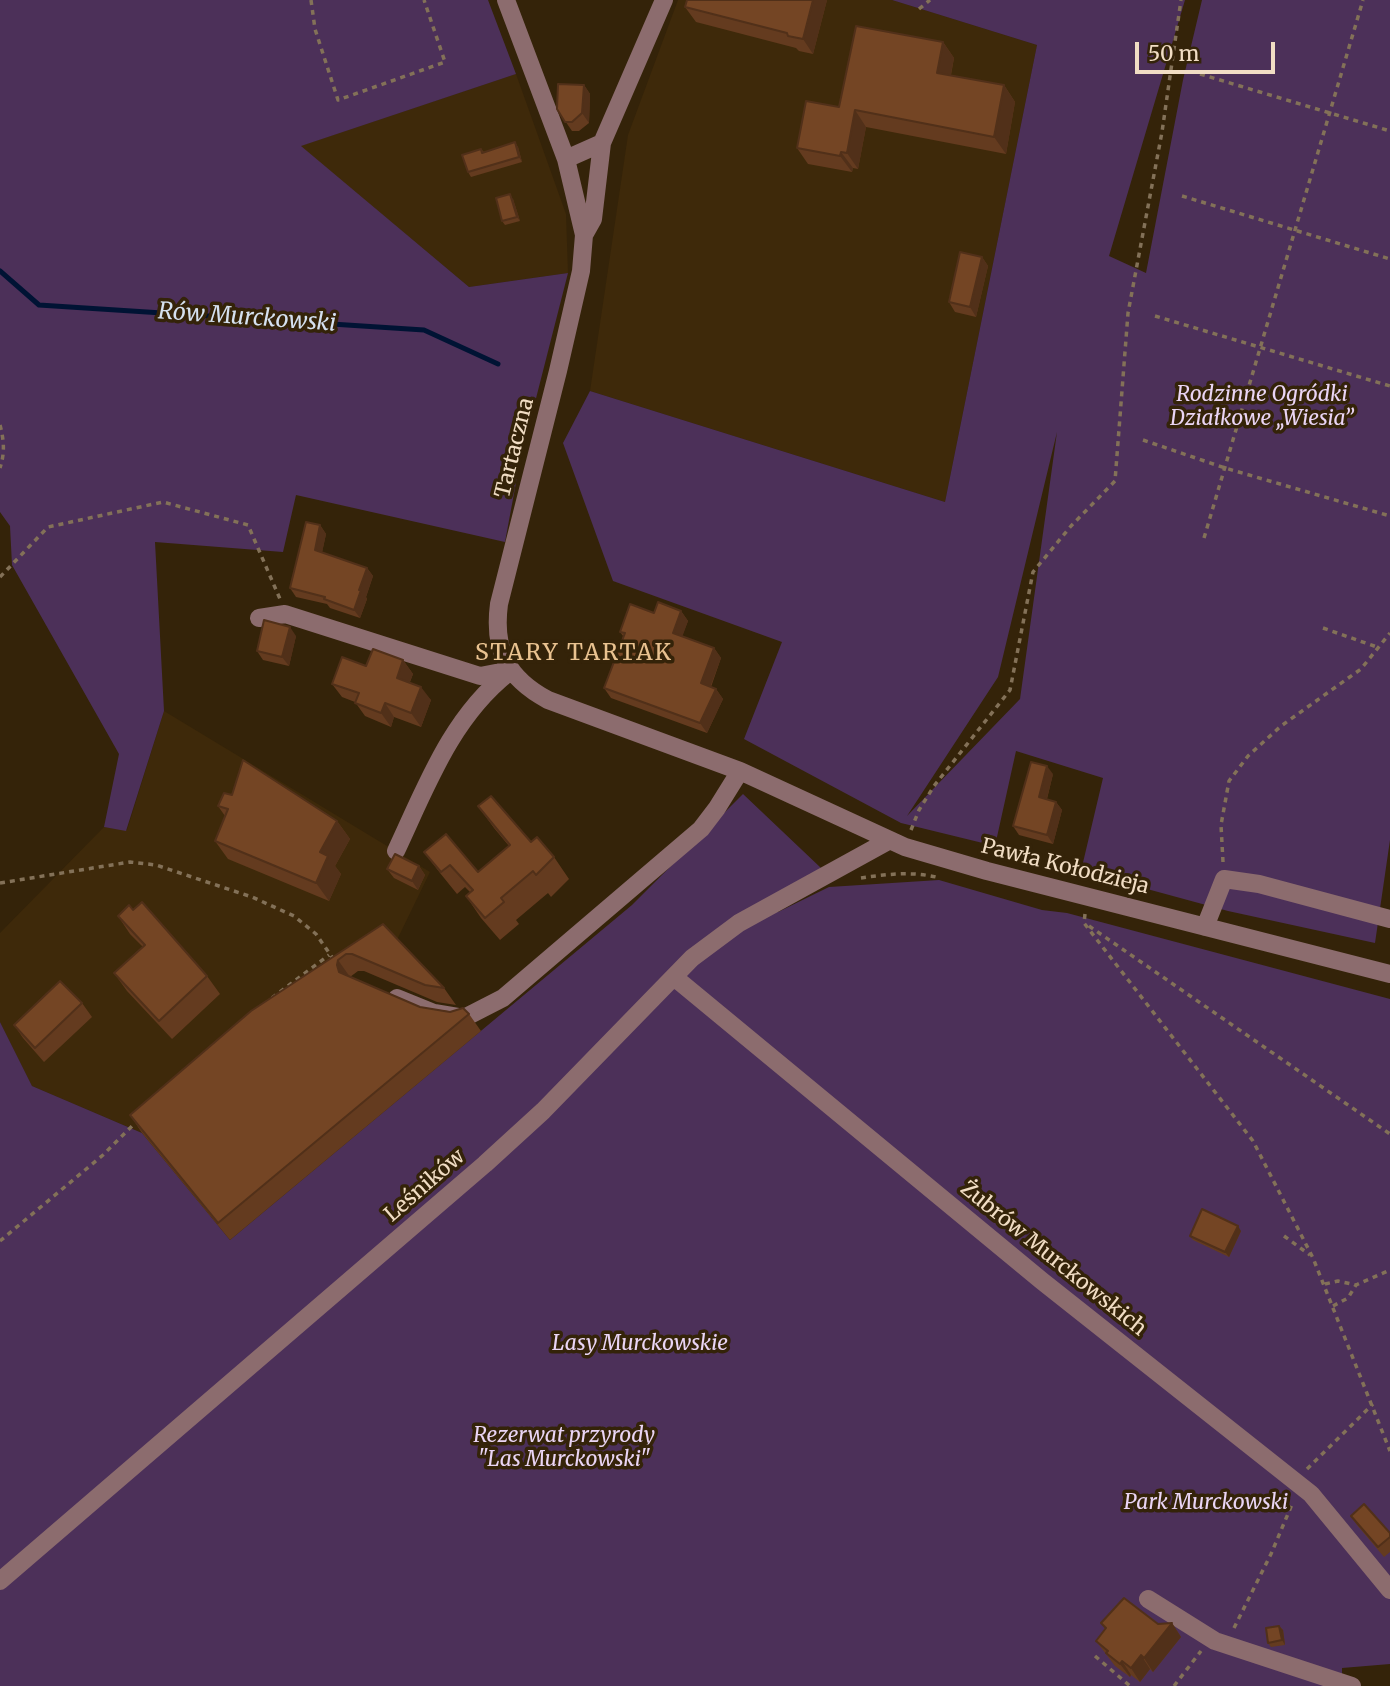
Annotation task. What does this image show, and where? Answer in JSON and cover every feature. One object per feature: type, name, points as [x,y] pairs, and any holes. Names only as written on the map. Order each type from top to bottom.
[{"type":"street","name":"Tartaczna","points":[[506,0],[566,159],[584,235],[580,271],[558,371],[499,604],[498,637],[511,670]]},
{"type":"street","name":"Tartaczna","points":[[584,235],[593,219],[602,143],[664,0]]},
{"type":"street","points":[[566,159],[602,143]]},
{"type":"street","points":[[259,618],[285,614],[480,676],[511,670]]},
{"type":"street","points":[[396,852],[434,769],[466,715],[486,690],[511,670]]},
{"type":"street","name":"Pawła Kołodzieja","points":[[511,670],[526,688],[548,700],[740,771],[896,844],[946,860],[1390,974]]},
{"type":"street","points":[[384,992],[434,1013],[464,1018],[503,998],[701,829],[718,808],[740,771]]},
{"type":"street","name":"Leśników","points":[[0,1581],[485,1164],[543,1111],[692,958],[739,923],[835,869],[896,844]]},
{"type":"street","points":[[1205,927],[1224,879],[1259,884],[1390,919]]},
{"type":"street","name":"Żubrów Murckowskich","points":[[674,977],[1042,1281],[1311,1494],[1390,1590]]},
{"type":"street","points":[[1148,1599],[1218,1642],[1352,1686]]},
{"type":"path","points":[[311,0],[315,29],[338,100],[445,62],[424,0]]},
{"type":"path","points":[[919,9],[930,0]]},
{"type":"path","points":[[896,844],[934,786],[1010,690],[1033,572],[1115,481],[1128,313],[1162,132],[1181,0]]},
{"type":"path","points":[[1204,538],[1363,0]]},
{"type":"path","points":[[1200,74],[1390,131]]},
{"type":"path","points":[[1182,196],[1390,259]]},
{"type":"path","points":[[1155,316],[1390,386]]},
{"type":"path","points":[[0,425],[4,457],[0,468]]},
{"type":"path","points":[[1143,440],[1225,468],[1390,516]]},
{"type":"path","points":[[0,577],[48,527],[163,502],[248,525],[273,578],[285,614]]},
{"type":"path","points":[[1323,628],[1377,647]]},
{"type":"path","points":[[1224,879],[1221,825],[1229,781],[1256,749],[1281,726],[1361,669],[1390,633]]},
{"type":"path","points":[[0,883],[130,862],[156,865],[251,897],[294,916],[316,934],[329,955],[339,964]]},
{"type":"path","points":[[835,869],[844,880],[888,874],[925,874],[950,881]]},
{"type":"path","points":[[1390,1134],[1084,923],[1253,1141],[1325,1284],[1390,1451]]},
{"type":"path","points":[[264,1004],[329,955]]},
{"type":"path","points":[[0,1241],[103,1155],[143,1116]]},
{"type":"path","points":[[1284,1236],[1313,1258]]},
{"type":"path","points":[[1334,1306],[1348,1298],[1356,1285],[1390,1270]]},
{"type":"path","points":[[1325,1284],[1338,1281],[1356,1285]]},
{"type":"path","points":[[1174,1686],[1218,1642],[1271,1554],[1309,1465],[1373,1404]]},
{"type":"path","points":[[1095,1656],[1130,1686]]},
{"type":"shaded area","points":[[678,0],[892,0],[1037,45],[945,502],[590,391],[628,135]]},
{"type":"shaded area","points":[[516,74],[566,214],[568,273],[469,287],[300,146]]},
{"type":"shaded area","points":[[164,711],[430,872],[396,942],[142,1133],[32,1086],[0,1022],[0,933],[104,827],[127,830]]},
{"type":"green space","points":[[0,0],[488,0],[516,74],[301,146],[469,287],[568,273],[520,461],[505,542],[296,495],[283,552],[155,542],[164,711],[126,831],[104,827],[119,754],[12,565],[10,526],[0,512]]},
{"type":"green space","name":"Rodzinne Ogródki Działkowe „Wiesia”","points":[[892,0],[1185,0],[1109,256],[1146,273],[1183,80],[1202,0],[1390,0],[1390,840],[1375,943],[1228,911],[1081,871],[1103,778],[1016,751],[995,846],[901,823],[744,739],[782,642],[613,581],[563,443],[590,391],[945,502],[1037,45]],"holes":[[[1057,432],[1020,699],[907,816],[998,677]]]},
{"type":"green space","name":"Lasy Murckowskie","points":[[743,794],[821,868],[776,908],[778,912],[829,887],[939,880],[1042,910],[1067,913],[1390,999],[1390,1664],[1342,1668],[1342,1686],[0,1686],[0,1022],[32,1086],[142,1133],[230,1240],[632,905]]},
{"type":"building","points":[[687,0],[813,0],[803,39],[685,7]]},
{"type":"building","points":[[856,26],[943,42],[937,73],[1004,85],[994,137],[855,110],[847,153],[841,152],[840,156],[797,148],[806,101],[839,107]]},
{"type":"building","points":[[558,84],[584,85],[582,113],[572,122],[565,122],[557,109]]},
{"type":"building","points":[[515,142],[519,157],[468,172],[462,155],[481,149],[482,153]]},
{"type":"building","points":[[510,194],[517,217],[502,221],[496,198]]},
{"type":"building","points":[[960,252],[982,257],[970,307],[949,302]]},
{"type":"building","points":[[306,522],[320,525],[315,550],[367,568],[354,610],[324,599],[325,597],[290,588]]},
{"type":"building","points":[[658,602],[681,611],[673,633],[714,648],[701,683],[716,689],[700,723],[604,688],[625,633],[620,632],[630,604],[654,613]]},
{"type":"building","points":[[264,620],[290,627],[282,657],[257,651]]},
{"type":"building","points":[[373,649],[403,660],[397,678],[421,687],[411,713],[385,703],[381,713],[355,703],[359,693],[332,684],[342,657],[366,666]]},
{"type":"building","points":[[243,760],[337,821],[320,852],[328,856],[316,883],[215,841],[228,809],[218,806],[224,793],[232,795]]},
{"type":"building","points":[[1031,762],[1047,766],[1039,797],[1056,802],[1047,835],[1013,826]]},
{"type":"building","points":[[491,796],[531,842],[537,837],[554,857],[536,875],[533,871],[501,898],[504,902],[485,918],[466,896],[473,890],[450,865],[441,872],[424,852],[446,834],[478,872],[510,845],[478,806]]},
{"type":"building","points":[[395,854],[419,866],[412,881],[387,869]]},
{"type":"building","points":[[142,902],[207,976],[159,1021],[114,973],[145,945],[118,916],[129,905],[133,910]]},
{"type":"building","points":[[383,924],[444,988],[425,985],[352,954],[346,954],[338,960],[339,972],[420,1007],[450,1012],[463,1008],[469,1014],[218,1223],[130,1115],[251,1011]]},
{"type":"building","points":[[60,981],[82,1003],[35,1048],[14,1025]]},
{"type":"building","points":[[1202,1209],[1238,1226],[1225,1252],[1190,1236]]},
{"type":"building","points":[[1364,1504],[1390,1533],[1390,1537],[1378,1547],[1351,1516]]},
{"type":"building","points":[[1124,1598],[1158,1624],[1172,1623],[1144,1658],[1141,1655],[1131,1668],[1122,1661],[1120,1664],[1096,1641],[1106,1628],[1101,1623]]},
{"type":"building","points":[[1279,1626],[1282,1640],[1268,1643],[1266,1628]]},
{"type":"waterway","name":"Rów Murckowski","points":[[0,271],[39,305],[424,330],[498,364]]},
{"type":"district","name":"STARY TARTAK","points":[[574,653]]},
{"type":"park label","name":"Rezerwat przyrody \"Las Murckowski\"","points":[[564,1448]]},
{"type":"park label","name":"Park Murckowski","points":[[1206,1503]]}]
